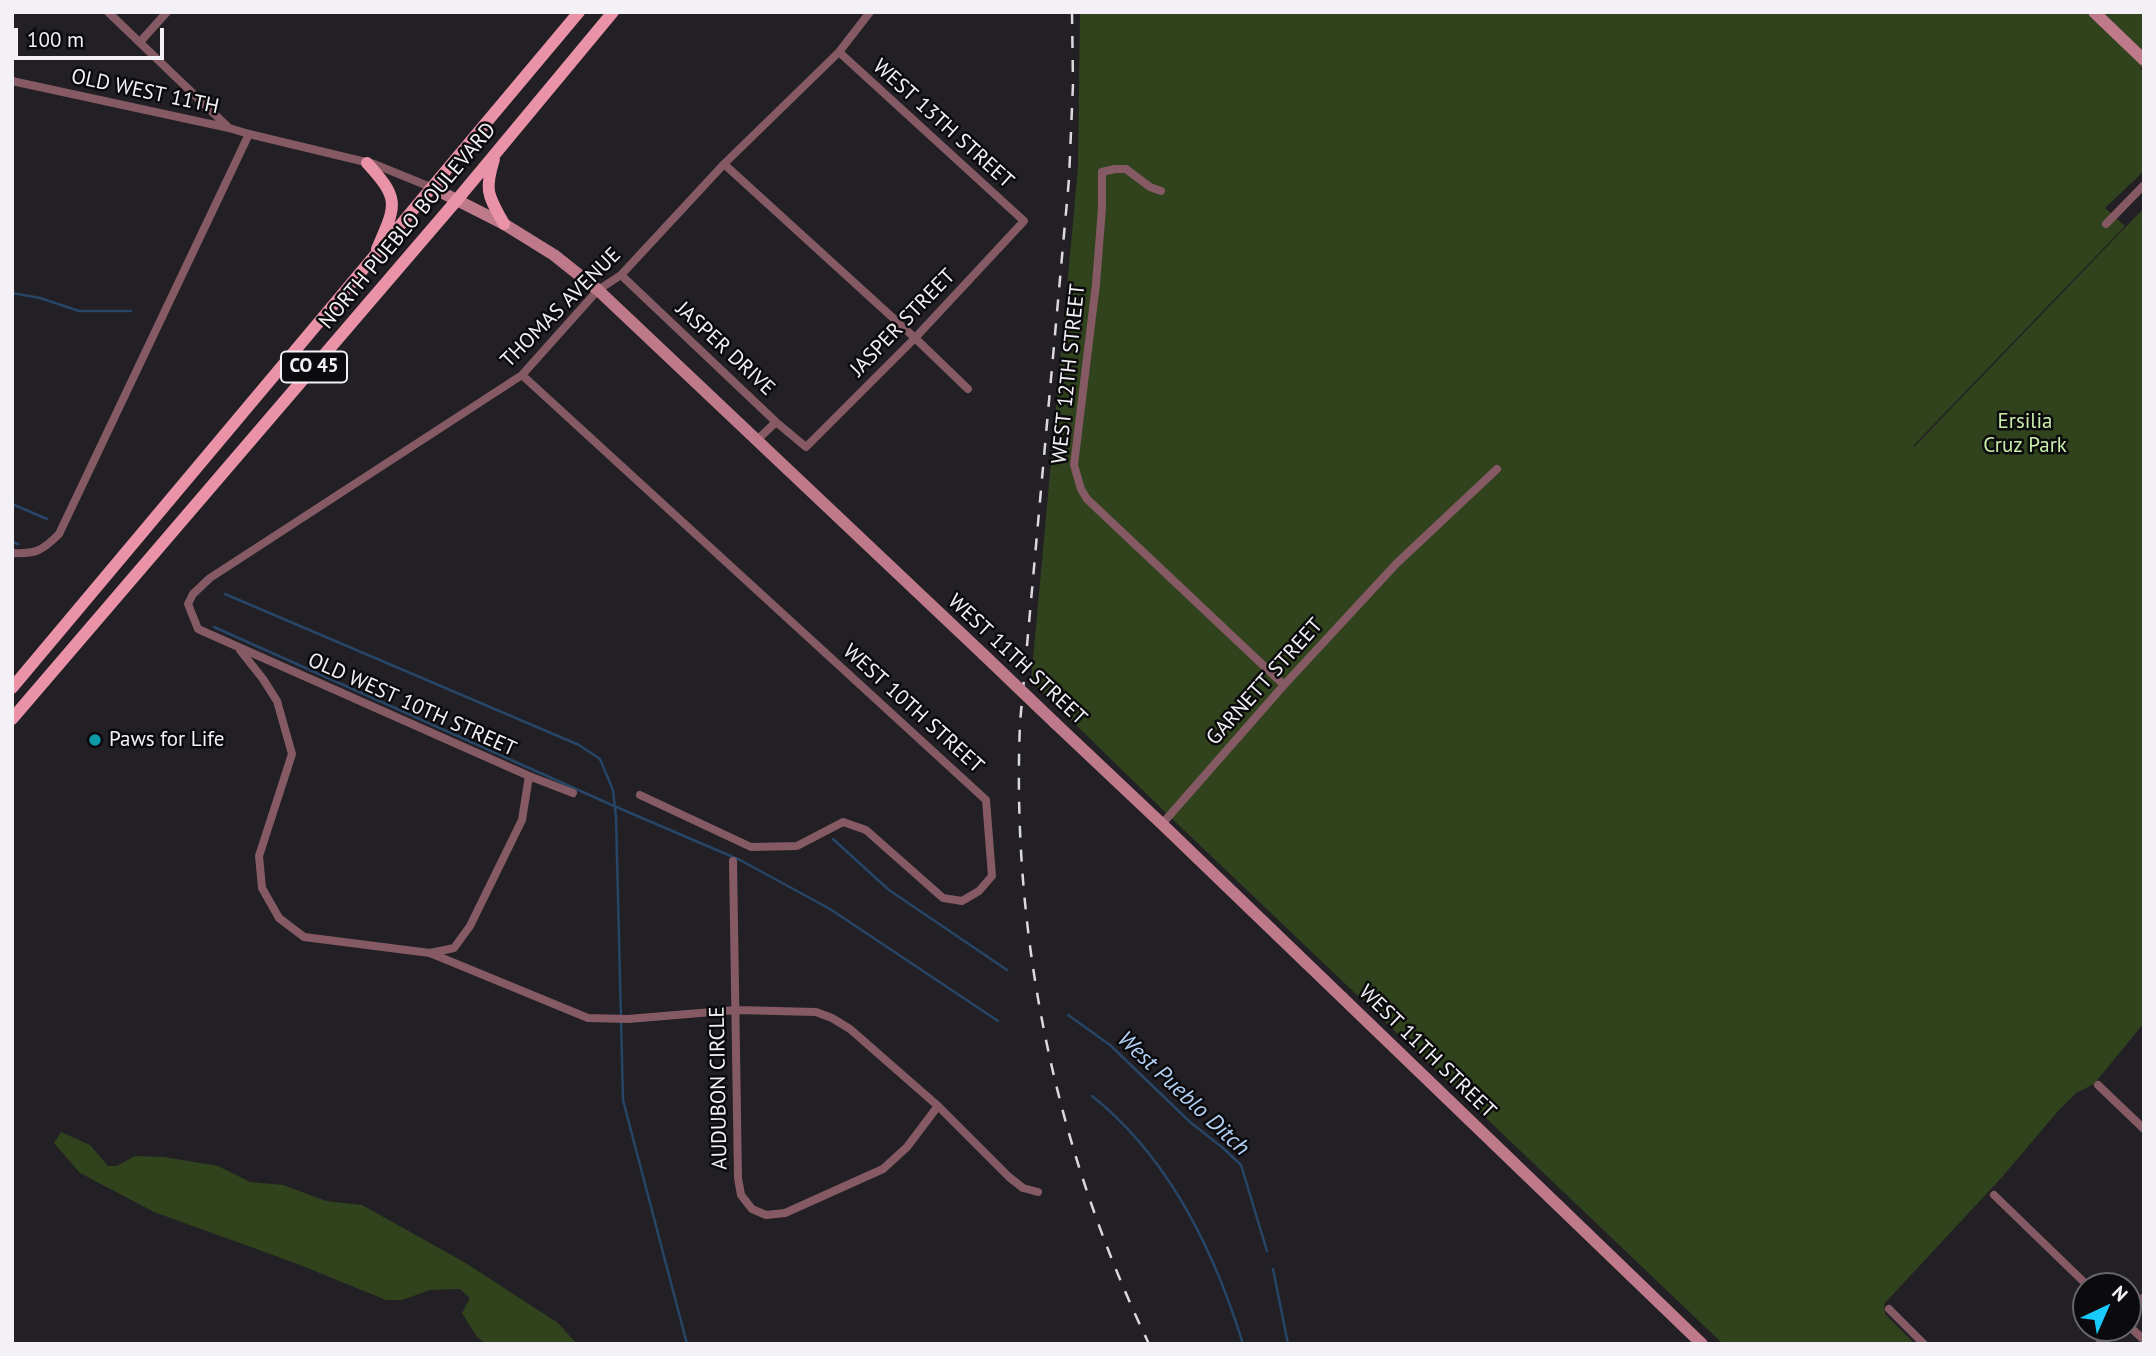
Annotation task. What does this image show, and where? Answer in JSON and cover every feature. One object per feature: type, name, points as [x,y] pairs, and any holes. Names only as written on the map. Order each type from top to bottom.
[{"type":"main road","name":"NORTH PUEBLO BOULEVARD","points":[[12,688],[579,12]]},
{"type":"main road","name":"NORTH PUEBLO BOULEVARD","points":[[12,719],[496,154],[613,12]]},
{"type":"main road","points":[[496,154],[488,195],[504,224]]},
{"type":"main road","points":[[367,163],[386,183],[393,212],[372,261]]},
{"type":"street","points":[[108,12],[229,128]]},
{"type":"street","points":[[140,42],[167,12]]},
{"type":"street","name":"THOMAS AVENUE","points":[[238,648],[198,629],[188,604],[193,594],[210,578],[522,375],[598,290],[621,275],[724,164],[839,52],[870,12]]},
{"type":"street","points":[[2094,12],[2143,59]]},
{"type":"street","name":"WEST 13TH STREET","points":[[839,52],[1024,221]]},
{"type":"street","name":"OLD WEST 11TH","points":[[12,81],[229,128]]},
{"type":"street","name":"WEST 11TH STREET","points":[[229,128],[367,163],[433,188],[504,224],[554,255],[598,290],[1162,824],[1702,1344]]},
{"type":"street","points":[[12,553],[30,554],[47,546],[59,534],[249,134]]},
{"type":"street","points":[[724,164],[968,389]]},
{"type":"street","name":"WEST 12TH STREET","points":[[1161,191],[1150,187],[1126,169],[1102,172],[1097,271],[1074,465],[1087,499],[1284,685]]},
{"type":"street","points":[[2106,224],[2143,186]]},
{"type":"street","name":"JASPER STREET","points":[[806,447],[915,338],[1024,221]]},
{"type":"street","name":"JASPER DRIVE","points":[[621,275],[776,422],[806,447]]},
{"type":"street","name":"WEST 10TH STREET","points":[[522,375],[986,800],[992,876],[979,891],[962,901],[943,898],[866,830],[843,822],[797,846],[751,847],[640,796]]},
{"type":"street","points":[[757,440],[776,422]]},
{"type":"street","name":"GARNETT STREET","points":[[1162,824],[1284,685],[1396,564],[1497,469]]},
{"type":"street","points":[[238,648],[277,701],[292,754],[259,856],[262,888],[279,918],[304,937],[430,953],[588,1018],[628,1020],[736,1010],[816,1012],[850,1029],[938,1106],[1009,1177],[1023,1188],[1038,1192]]},
{"type":"street","name":"OLD WEST 10TH STREET","points":[[238,648],[573,793]]},
{"type":"street","points":[[430,953],[454,948],[470,926],[522,820],[529,776]]},
{"type":"street","name":"AUDUBON CIRCLE","points":[[733,862],[738,1178],[741,1195],[752,1209],[766,1215],[785,1213],[883,1170],[906,1147],[938,1106]]},
{"type":"street","points":[[2098,1085],[2144,1129]]},
{"type":"street","points":[[1994,1195],[2074,1272]]},
{"type":"street","points":[[1889,1309],[1924,1344]]},
{"type":"green space","name":"Ersilia Cruz Park","points":[[1080,12],[2144,12],[2144,65],[2140,69],[2144,72],[2144,171],[2105,208],[2125,226],[1913,446],[2144,208],[2144,1023],[2094,1084],[2076,1093],[2059,1110],[2003,1176],[1884,1304],[1885,1314],[1915,1344],[1723,1344],[1031,681],[1078,167]]},
{"type":"green space","points":[[61,1132],[90,1145],[108,1166],[117,1166],[135,1156],[164,1157],[218,1166],[250,1182],[283,1185],[326,1201],[362,1205],[464,1262],[558,1323],[577,1344],[486,1344],[477,1337],[462,1313],[470,1298],[460,1289],[430,1290],[402,1300],[386,1300],[295,1263],[154,1212],[80,1173],[54,1143]]},
{"type":"waterway","name":"West Pueblo Ditch","points":[[12,293],[40,298],[79,311],[131,311]]},
{"type":"waterway","points":[[12,504],[47,519]]},
{"type":"waterway","points":[[12,542],[18,544]]},
{"type":"waterway","points":[[225,594],[579,745],[600,759],[613,790],[616,817],[623,1100],[687,1344]]},
{"type":"waterway","points":[[214,627],[740,860],[830,909],[998,1021]]},
{"type":"waterway","name":"West Pueblo Ditch","points":[[833,839],[889,890],[1007,970]]},
{"type":"waterway","name":"West Pueblo Ditch","points":[[1068,1015],[1110,1045],[1190,1122],[1241,1165],[1267,1251]]},
{"type":"waterway","points":[[1092,1096],[1119,1120],[1144,1148],[1186,1209],[1218,1275],[1243,1344]]},
{"type":"waterway","name":"West Pueblo Ditch","points":[[1273,1269],[1288,1344]]},
{"type":"railway","points":[[1072,12],[1073,84],[1069,179],[1020,723],[1019,803],[1023,883],[1032,963],[1046,1041],[1065,1119],[1088,1195],[1116,1270],[1149,1344]]},
{"type":"place","name":"Paws for Life","points":[[95,740]]}]
